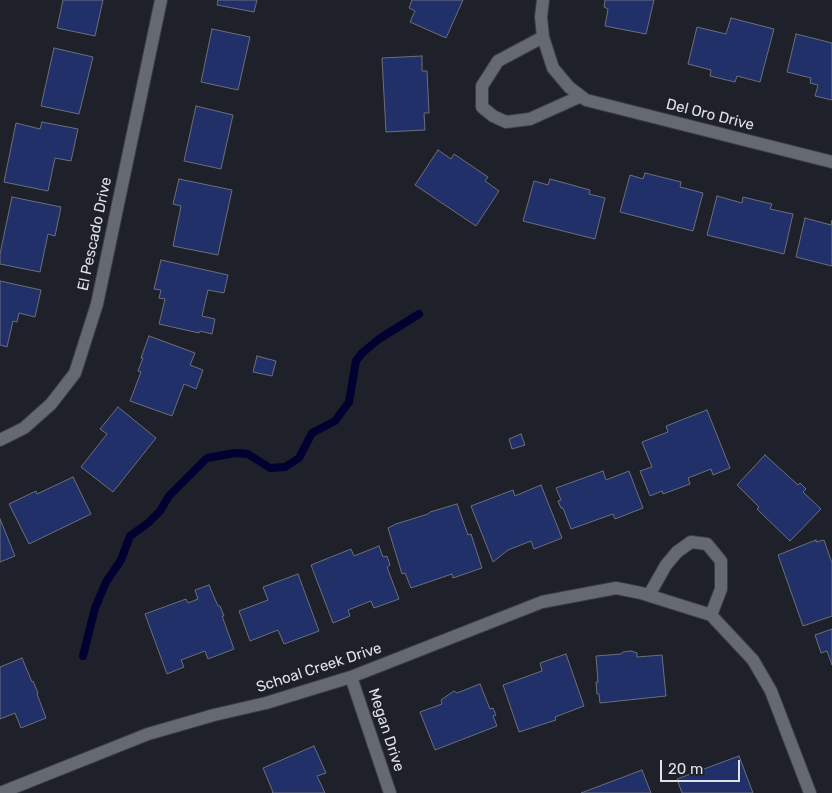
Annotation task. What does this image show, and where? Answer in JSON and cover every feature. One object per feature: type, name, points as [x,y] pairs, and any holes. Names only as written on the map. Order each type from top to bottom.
[{"type":"street","name":"El Pescado Drive","points":[[0,440],[24,428],[51,404],[75,373],[97,304],[161,0]]},
{"type":"street","name":"Del Oro Drive","points":[[543,0],[541,17],[543,37],[553,68],[570,87],[586,100],[832,162]]},
{"type":"street","points":[[543,37],[498,61],[482,86],[482,107],[493,116],[506,122],[530,119],[581,96]]},
{"type":"street","points":[[649,595],[666,565],[677,552],[692,542],[707,544],[721,561],[721,590],[711,615]]},
{"type":"street","name":"Schoal Creek Drive","points":[[0,793],[148,734],[214,715],[266,703],[351,677],[542,602],[616,588],[649,595],[711,615],[753,660],[767,684],[810,793]]},
{"type":"street","name":"Megan Drive","points":[[351,677],[390,793]]},
{"type":"building","points":[[63,0],[103,0],[95,36],[57,28]]},
{"type":"building","points":[[218,0],[257,0],[254,12],[217,5]]},
{"type":"building","points":[[412,0],[463,0],[446,38],[410,22],[415,11],[409,8]]},
{"type":"building","points":[[605,0],[654,0],[646,34],[605,26],[608,9],[604,7]]},
{"type":"building","points":[[731,18],[774,29],[760,82],[737,76],[735,82],[710,76],[711,70],[688,64],[697,27],[726,34]]},
{"type":"building","points":[[212,29],[250,37],[238,90],[201,82]]},
{"type":"building","points":[[796,34],[832,43],[832,100],[815,96],[818,85],[810,83],[811,78],[787,72]]},
{"type":"building","points":[[54,48],[93,57],[79,114],[41,106]]},
{"type":"building","points":[[422,56],[422,71],[427,71],[429,113],[424,113],[425,130],[386,132],[382,58]]},
{"type":"building","points":[[196,106],[233,115],[221,169],[184,161]]},
{"type":"building","points":[[42,122],[78,129],[71,161],[55,158],[48,191],[4,182],[16,123],[40,129]]},
{"type":"building","points":[[438,150],[451,159],[454,154],[488,177],[485,181],[499,191],[476,226],[415,185]]},
{"type":"building","points":[[645,173],[681,182],[680,187],[703,193],[693,231],[620,212],[630,175],[643,179]]},
{"type":"building","points":[[179,179],[232,190],[218,255],[173,246],[181,206],[173,204]]},
{"type":"building","points":[[550,179],[590,190],[589,194],[605,198],[595,239],[523,221],[534,181],[548,185]]},
{"type":"building","points":[[717,196],[742,203],[743,197],[772,204],[770,209],[793,214],[784,254],[707,235]]},
{"type":"building","points":[[12,197],[61,207],[55,236],[48,234],[40,272],[0,264],[0,254]]},
{"type":"building","points":[[805,218],[831,225],[832,220],[832,266],[796,257]]},
{"type":"building","points":[[161,260],[228,275],[224,293],[208,290],[202,316],[215,319],[212,334],[159,324],[165,299],[159,298],[161,290],[154,289]]},
{"type":"building","points":[[0,281],[41,290],[35,317],[19,313],[17,322],[13,321],[7,347],[0,345]]},
{"type":"building","points":[[149,336],[195,353],[190,365],[203,370],[196,389],[184,384],[172,416],[130,401],[141,372],[138,371]]},
{"type":"building","points":[[257,356],[276,361],[272,376],[253,372]]},
{"type":"building","points":[[118,407],[156,438],[113,492],[81,467],[107,434],[100,429]]},
{"type":"building","points":[[707,410],[730,468],[713,475],[711,469],[688,478],[690,484],[663,494],[662,491],[650,496],[640,471],[652,467],[642,442],[668,432],[666,426]]},
{"type":"building","points":[[521,434],[525,445],[512,449],[509,439]]},
{"type":"building","points":[[765,455],[798,485],[800,483],[806,489],[803,492],[821,509],[790,541],[757,509],[759,507],[737,485]]},
{"type":"building","points":[[603,471],[606,480],[629,471],[643,508],[615,519],[613,514],[571,529],[563,508],[561,508],[558,501],[561,500],[556,488]]},
{"type":"building","points":[[73,477],[91,514],[29,544],[9,504],[36,491],[37,494]]},
{"type":"building","points":[[541,485],[562,538],[534,549],[531,541],[508,550],[493,562],[471,506],[513,490],[515,496]]},
{"type":"building","points":[[457,504],[468,535],[471,534],[482,568],[453,578],[452,574],[411,588],[405,573],[402,574],[388,528]]},
{"type":"building","points":[[0,519],[15,556],[0,562]]},
{"type":"building","points":[[816,540],[816,542],[824,540],[832,563],[832,616],[803,626],[778,555]]},
{"type":"building","points":[[379,546],[383,557],[387,556],[390,565],[387,567],[399,599],[374,608],[371,601],[348,610],[350,616],[333,623],[311,565],[351,549],[354,556]]},
{"type":"building","points":[[298,574],[319,631],[284,644],[278,630],[250,641],[239,611],[268,600],[263,587]]},
{"type":"building","points":[[209,585],[224,616],[222,616],[234,649],[208,659],[205,651],[181,660],[184,667],[167,674],[145,614],[186,599],[188,603],[198,599],[195,590]]},
{"type":"building","points":[[832,629],[832,665],[827,651],[821,653],[815,635]]},
{"type":"building","points":[[631,651],[637,653],[637,657],[662,655],[666,696],[600,703],[599,694],[597,694],[596,656],[621,654]]},
{"type":"building","points":[[566,654],[584,706],[555,717],[556,720],[519,732],[503,685],[542,671],[540,663]]},
{"type":"building","points":[[22,658],[38,693],[46,718],[21,728],[15,713],[0,719],[0,667]]},
{"type":"building","points":[[480,684],[490,709],[493,708],[496,715],[493,716],[497,726],[435,750],[420,712],[442,704],[441,700],[454,691],[457,693]]},
{"type":"building","points":[[314,746],[326,773],[317,776],[325,793],[272,793],[263,768]]},
{"type":"building","points":[[739,756],[753,793],[682,793],[677,779]]},
{"type":"building","points":[[642,770],[651,793],[581,793]]},
{"type":"waterway","points":[[83,656],[95,608],[106,582],[121,560],[130,536],[148,523],[160,511],[169,496],[207,458],[235,453],[248,454],[270,468],[285,467],[299,458],[312,433],[335,421],[349,402],[356,361],[362,353],[379,339],[419,314]]}]
